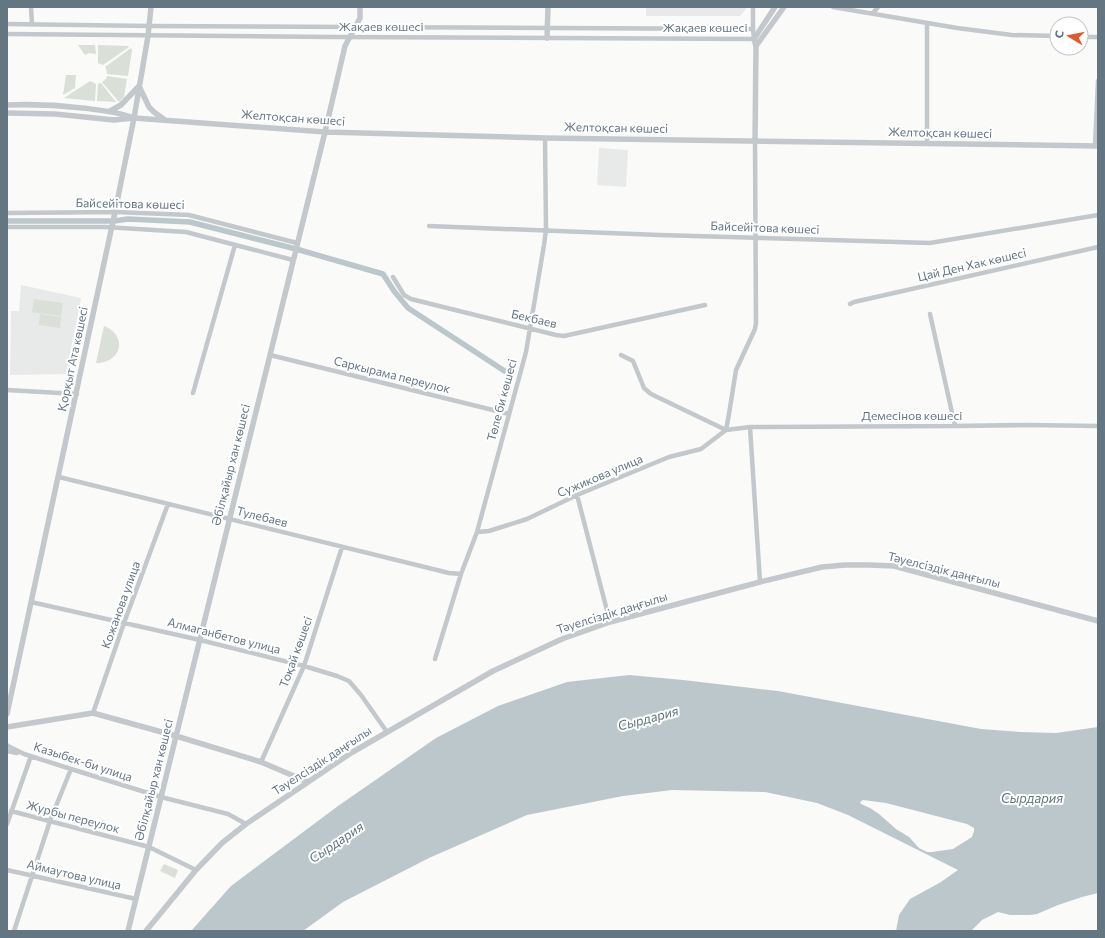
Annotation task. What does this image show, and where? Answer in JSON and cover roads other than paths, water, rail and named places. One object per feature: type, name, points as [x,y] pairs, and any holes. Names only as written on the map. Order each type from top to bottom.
[{"type":"street","points":[[31,7],[32,24]]},
{"type":"street","name":"Қорқыт Ата көшесі","points":[[7,714],[112,227],[134,118],[150,26],[151,7]]},
{"type":"street","name":"Әбілқайыр хан көшесі","points":[[128,931],[345,46],[360,18],[360,7]]},
{"type":"street","points":[[547,38],[548,7]]},
{"type":"street","points":[[621,354],[633,361],[644,388],[651,394],[726,430],[730,414],[736,370],[756,329],[756,46],[753,29],[753,7]]},
{"type":"street","points":[[754,38],[775,7]]},
{"type":"street","points":[[756,46],[784,7]]},
{"type":"street","points":[[833,7],[957,28],[1012,35],[1049,36]]},
{"type":"street","points":[[873,13],[878,7]]},
{"type":"street","points":[[927,23],[927,144]]},
{"type":"street","name":"Жақаев көшесі","points":[[7,24],[753,29]]},
{"type":"street","name":"Жақаев көшесі","points":[[7,34],[148,36],[754,38]]},
{"type":"street","points":[[1097,146],[1098,81]]},
{"type":"street","points":[[109,111],[121,105],[139,86],[149,107],[165,120]]},
{"type":"street","name":"Желтоқсан көшесі","points":[[7,105],[55,105],[109,111],[134,118]]},
{"type":"street","name":"Желтоқсан көшесі","points":[[7,113],[55,114],[114,120],[134,118],[325,132],[545,138],[1097,146]]},
{"type":"street","name":"Төле би көшесі","points":[[435,659],[462,574],[478,532],[526,352],[546,230],[545,138]]},
{"type":"street","name":"Байсейітова көшесі","points":[[7,213],[115,212],[189,215],[297,243]]},
{"type":"street","name":"Байсейітова көшесі","points":[[429,226],[930,243],[1098,215]]},
{"type":"street","name":"Байсейітова көшесі","points":[[7,227],[112,227],[186,232],[293,260]]},
{"type":"street","points":[[194,393],[235,245]]},
{"type":"street","name":"Цай Ден Хак көшесі","points":[[850,304],[1098,247]]},
{"type":"street","name":"Бекбаев","points":[[393,277],[404,295],[411,299],[564,336],[704,306]]},
{"type":"street","points":[[930,314],[955,426]]},
{"type":"street","name":"Саркырама переулок","points":[[270,355],[509,414]]},
{"type":"street","points":[[7,390],[76,394]]},
{"type":"street","name":"Демесінов көшесі","points":[[726,430],[750,427],[1026,425],[1098,426]]},
{"type":"street","points":[[750,427],[760,582]]},
{"type":"street","name":"Сужикова улица","points":[[478,532],[527,519],[668,457],[701,449],[726,430]]},
{"type":"street","name":"Тулебаев","points":[[59,477],[449,573],[462,574]]},
{"type":"street","points":[[577,496],[610,622]]},
{"type":"street","name":"Кожанова улица","points":[[94,713],[124,623],[168,504]]},
{"type":"street","name":"Тоқай көшесі","points":[[261,762],[304,666],[342,547]]},
{"type":"street","name":"Тәуелсіздік даңғылы","points":[[146,931],[196,870],[222,843],[246,824],[308,782],[387,732],[493,671],[562,638],[610,622],[760,582],[822,567],[845,565],[894,566],[1098,621]]},
{"type":"street","name":"Алмаганбетов улица","points":[[31,602],[200,640],[304,666],[337,676],[349,682],[361,695],[387,732]]},
{"type":"street","points":[[7,727],[94,713],[261,762],[308,782]]},
{"type":"street","name":"Казыбек-би улица","points":[[7,745],[10,748],[24,754],[71,769],[161,797],[228,814],[246,824]]},
{"type":"street","points":[[7,751],[24,754]]},
{"type":"street","points":[[7,824],[31,756]]},
{"type":"street","points":[[14,931],[50,821],[71,769]]},
{"type":"street","name":"Журбы переулок","points":[[11,811],[149,847],[196,870]]},
{"type":"street","name":"Аймаутова улица","points":[[7,870],[136,899]]},
{"type":"water","name":"Сырдария","points":[[629,675],[778,691],[981,729],[1056,733],[1098,727],[1098,893],[1058,905],[1037,914],[1010,915],[998,912],[982,920],[971,931],[896,931],[899,915],[910,899],[941,882],[958,870],[848,815],[817,803],[765,792],[672,790],[623,796],[527,815],[429,858],[343,902],[303,931],[191,931],[231,886],[338,806],[436,738],[498,706],[567,682]],"holes":[[[863,800],[886,803],[967,824],[974,828],[972,837],[953,849],[927,852],[919,848],[909,837],[896,829],[879,814],[860,802]]]},
{"type":"waterway","points":[[7,221],[114,221],[128,219],[190,222],[296,249],[383,274],[394,291],[408,308],[509,374]]}]
